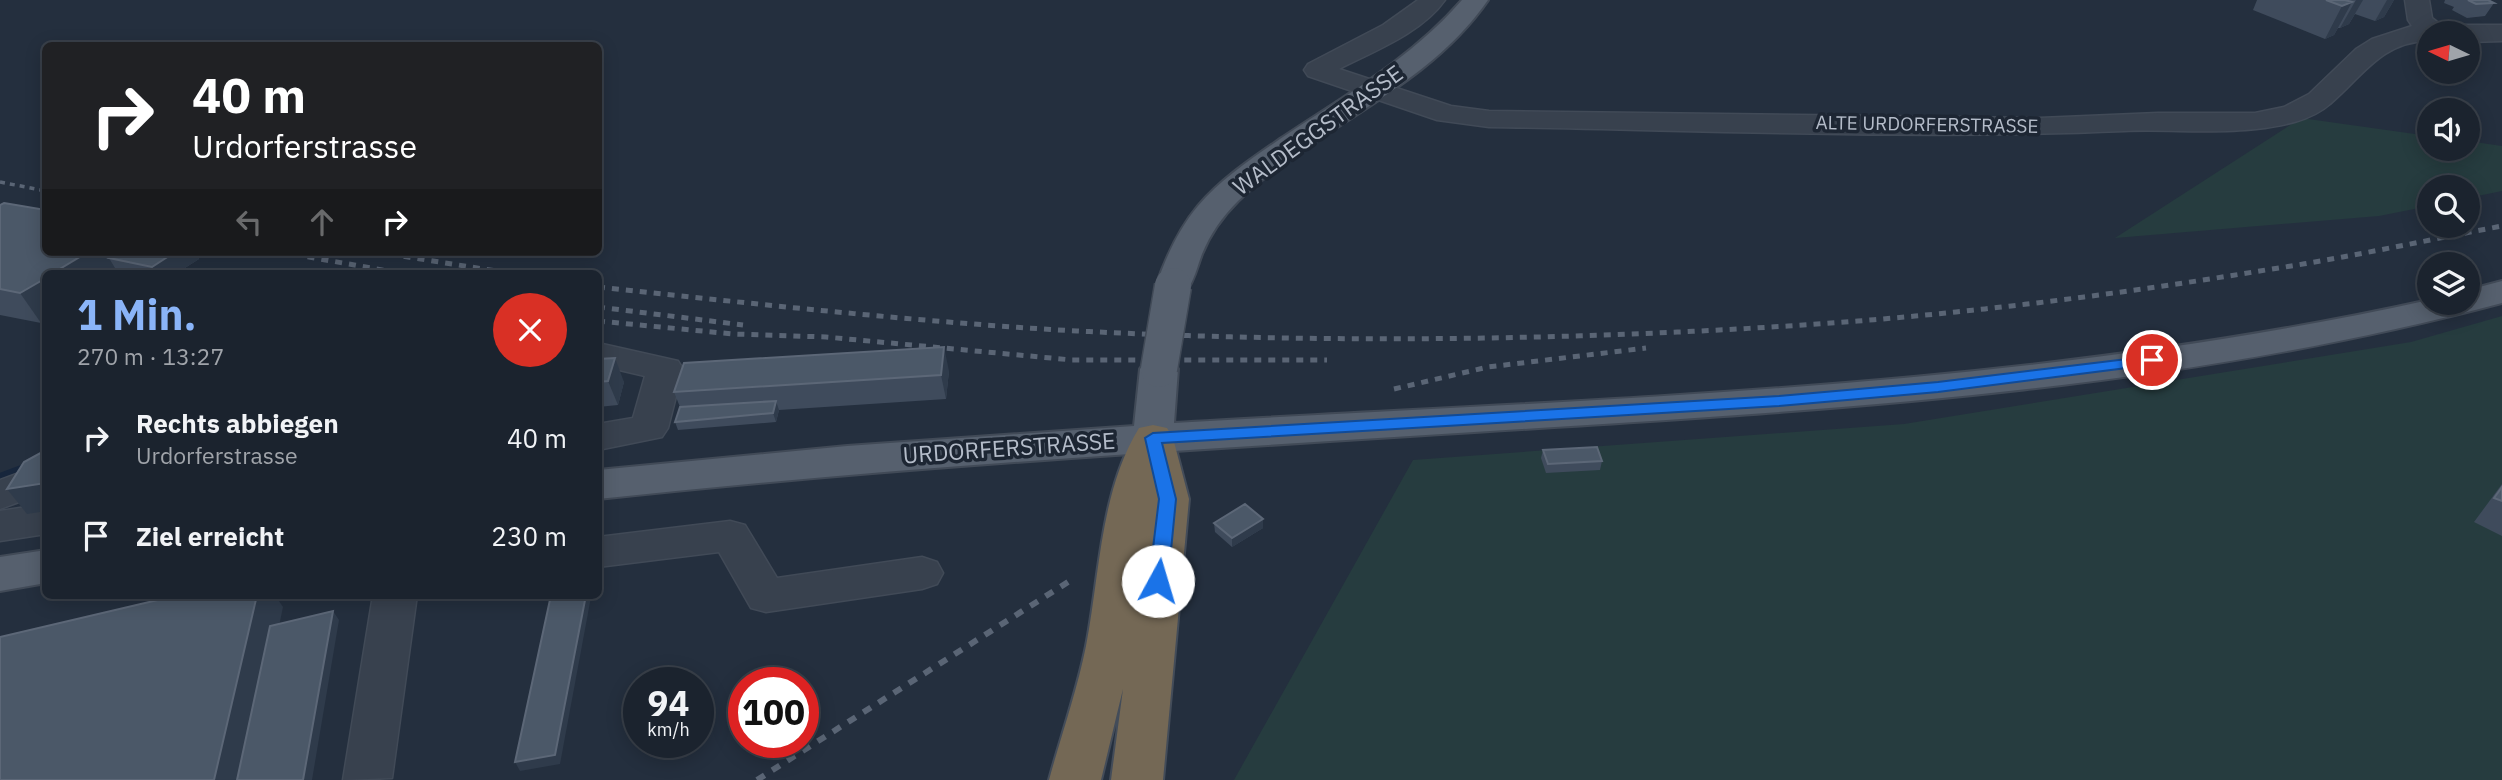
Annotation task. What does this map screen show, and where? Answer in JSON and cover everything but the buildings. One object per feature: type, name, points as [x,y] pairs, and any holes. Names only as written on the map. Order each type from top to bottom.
[{"type":"highway","points":[[1074,780],[1109,648],[1131,499],[1153,438]]},
{"type":"highway","points":[[1137,780],[1168,499],[1153,438]]},
{"type":"main road","name":"WALDEGGSTRASSE","points":[[1153,438],[1159,369],[1173,286],[1185,251],[1201,224],[1244,178],[1375,91],[1433,45],[1475,0]]},
{"type":"main road","points":[[2480,298],[2502,292]]},
{"type":"main road","name":"URDORFERSTRASSE","points":[[602,485],[736,469],[1153,438],[1779,401],[1938,387],[2101,368],[2290,340],[2417,313]]},
{"type":"main road","points":[[0,574],[42,567]]},
{"type":"street","name":"ALTE URDORFERSTRASSE","points":[[1433,0],[1410,22],[1317,70],[1447,114],[1489,119],[2040,126],[2158,121],[2255,121],[2292,114],[2319,100],[2365,54],[2381,44],[2417,33]]},
{"type":"street","points":[[2417,0],[2422,21]]},
{"type":"street","points":[[2480,34],[2502,33]]},
{"type":"street","points":[[602,355],[665,369],[649,428],[602,436]]},
{"type":"street","points":[[0,495],[42,479]]},
{"type":"street","points":[[0,526],[42,520]]},
{"type":"street","points":[[602,552],[730,536],[766,596],[922,573]]},
{"type":"street","points":[[367,778],[394,599]]},
{"type":"green space","points":[[2301,118],[2417,134],[2417,161],[2480,161],[2480,143],[2502,146],[2502,191],[2480,196],[2480,175],[2417,175],[2417,208],[2379,216],[2115,238]]},
{"type":"green space","points":[[2502,316],[2502,780],[1234,780],[1413,460],[1904,424],[2411,342]]},
{"type":"waterway","points":[[0,478],[42,462]]},
{"type":"railway","points":[[0,182],[42,190]]},
{"type":"railway","points":[[602,287],[897,318],[1077,331],[1344,339],[1610,335],[1848,322],[2028,304],[2296,265],[2502,226]]},
{"type":"railway","points":[[303,256],[383,270]]},
{"type":"railway","points":[[401,256],[490,270]]},
{"type":"railway","points":[[602,307],[743,325]]},
{"type":"railway","points":[[602,321],[733,334],[826,337],[1072,360],[1327,360]]},
{"type":"railway","points":[[1394,389],[1488,367],[1646,348]]},
{"type":"railway","points":[[757,780],[1068,582]]},
{"type":"route","points":[[1158,581],[1168,499],[1153,438],[1779,401],[1938,387],[2152,360]]}]
